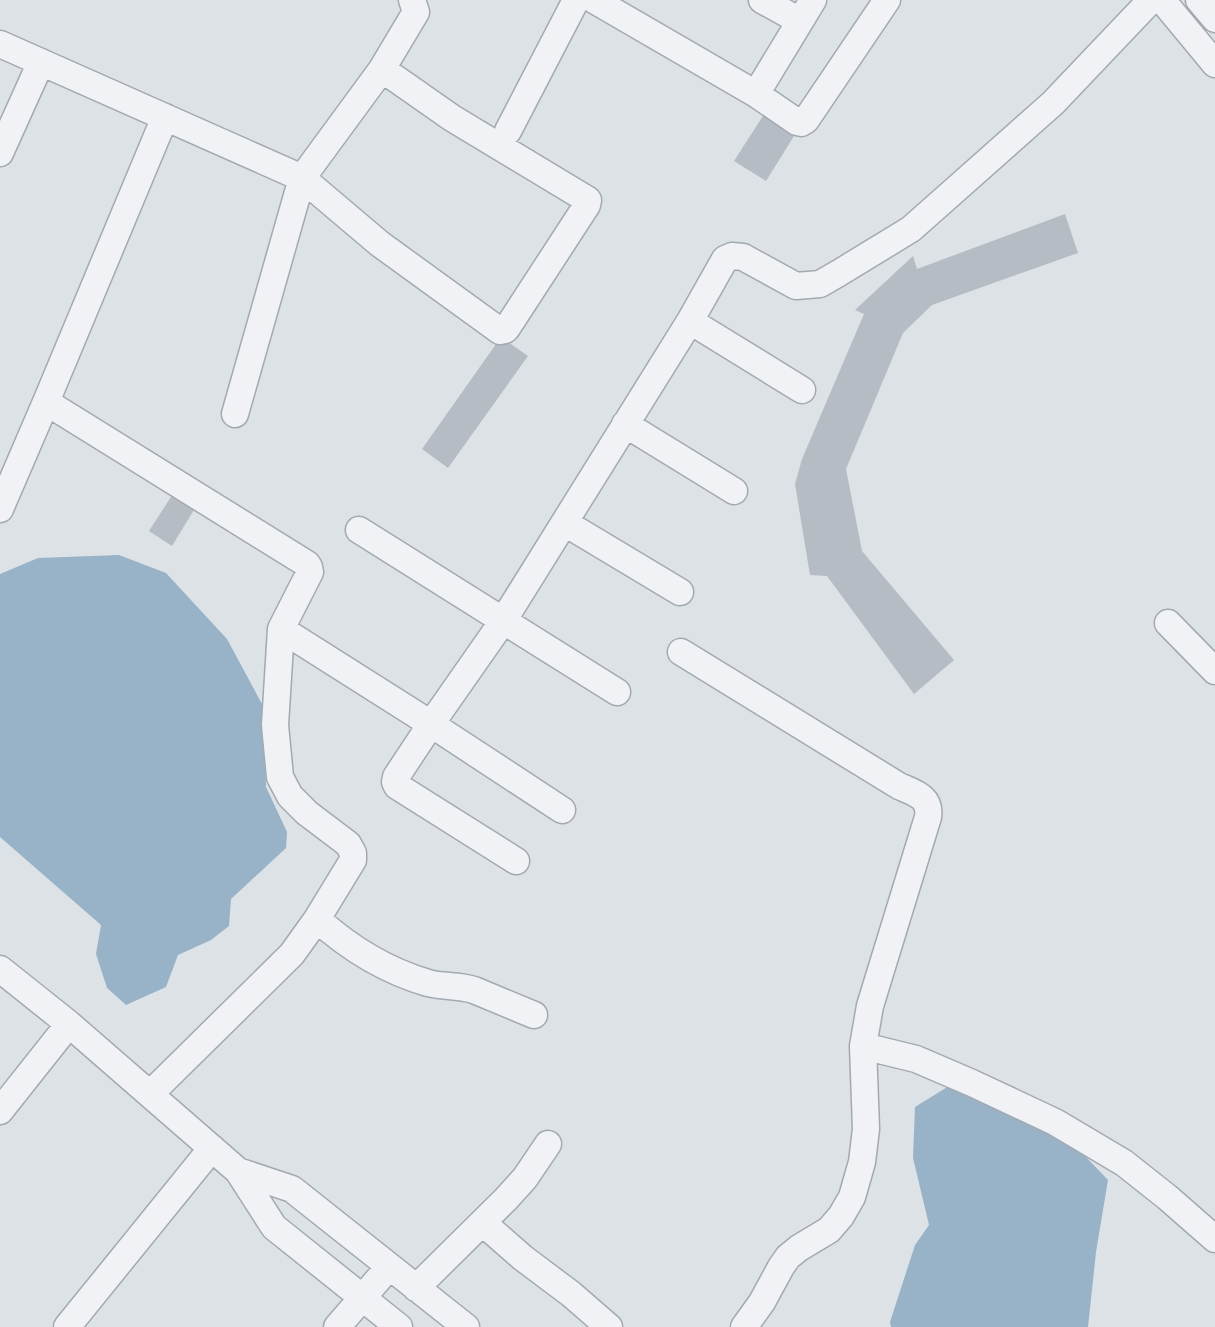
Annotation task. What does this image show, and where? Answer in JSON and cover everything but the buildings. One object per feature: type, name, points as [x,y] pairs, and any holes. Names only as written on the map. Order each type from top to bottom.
[{"type":"street","points":[[235,414],[302,178],[382,68],[416,12],[412,0]]},
{"type":"street","points":[[508,131],[576,0]]},
{"type":"street","points":[[594,0],[756,94],[801,123],[806,120],[887,0]]},
{"type":"street","points":[[756,94],[807,10],[762,0]]},
{"type":"street","points":[[516,861],[397,786],[395,782],[396,777],[503,621],[690,321],[725,258],[732,256],[743,257],[796,286],[820,284],[911,229],[1053,103],[1151,0]]},
{"type":"street","points":[[1162,0],[1215,64]]},
{"type":"street","points":[[1199,0],[1215,19]]},
{"type":"street","points":[[0,44],[302,178],[380,244],[500,331],[505,330],[587,205],[588,200],[452,118],[382,68]]},
{"type":"street","points":[[0,153],[41,62]]},
{"type":"street","points":[[0,509],[165,117]]},
{"type":"street","points":[[690,321],[802,390]]},
{"type":"street","points":[[46,402],[307,564],[310,572],[281,629],[275,725],[280,777],[290,796],[307,814],[348,844],[353,853],[353,860],[318,919],[292,954],[150,1094]]},
{"type":"street","points":[[625,424],[734,491]]},
{"type":"street","points":[[565,523],[680,592]]},
{"type":"street","points":[[359,530],[617,692]]},
{"type":"street","points":[[1168,623],[1215,671]]},
{"type":"street","points":[[281,629],[562,810]]},
{"type":"street","points":[[681,652],[899,786],[918,794],[930,808],[870,1006],[863,1046],[866,1129],[862,1162],[852,1198],[830,1230],[800,1248],[788,1258],[762,1302],[744,1327]]},
{"type":"street","points":[[318,919],[337,936],[401,974],[429,983],[474,990],[534,1016]]},
{"type":"street","points":[[0,969],[70,1024],[238,1171],[274,1227],[399,1327]]},
{"type":"street","points":[[0,1110],[70,1024]]},
{"type":"street","points":[[863,1046],[916,1059],[972,1082],[1054,1122],[1124,1163],[1215,1239]]},
{"type":"street","points":[[416,1288],[483,1223],[525,1178],[548,1144]]},
{"type":"street","points":[[67,1327],[212,1148]]},
{"type":"street","points":[[238,1171],[292,1189],[466,1327]]},
{"type":"street","points":[[483,1223],[523,1258],[571,1294],[609,1327]]},
{"type":"street","points":[[337,1327],[389,1267]]},
{"type":"water","points":[[119,555],[166,573],[227,639],[269,717],[275,733],[265,757],[266,787],[287,832],[286,848],[231,899],[229,926],[211,940],[178,955],[166,987],[126,1005],[107,988],[96,954],[101,925],[0,837],[0,574],[38,558]]},
{"type":"water","points":[[949,1086],[1061,1139],[1084,1155],[1108,1180],[1096,1252],[1088,1327],[891,1327],[890,1322],[915,1245],[929,1225],[913,1158],[915,1107]]}]
